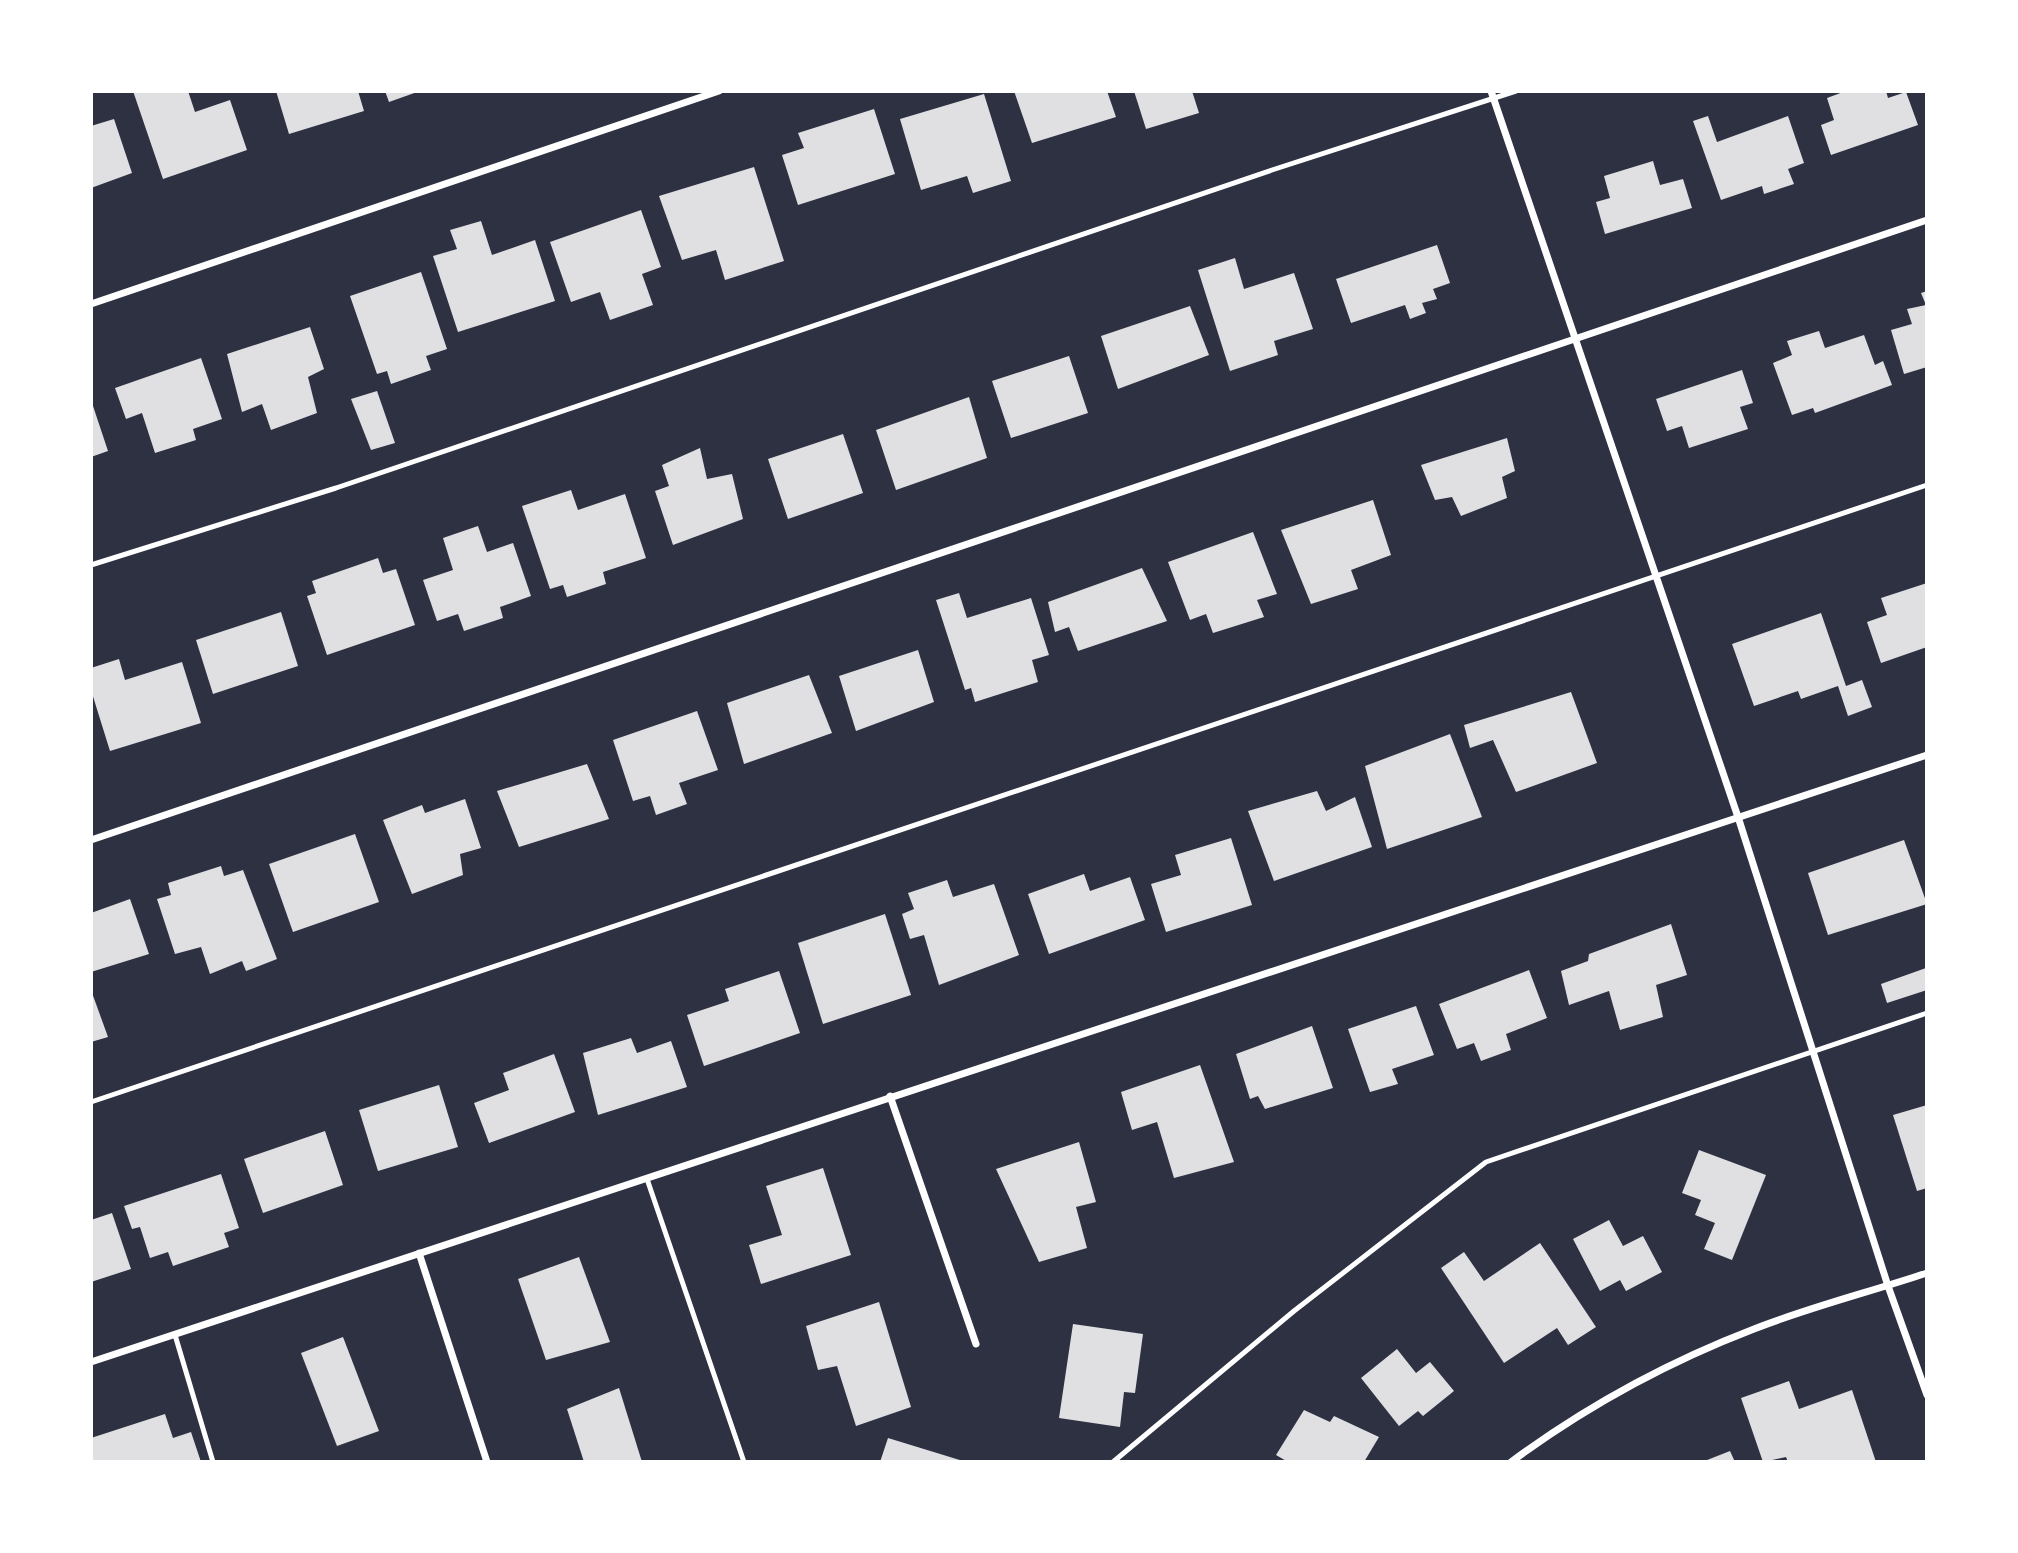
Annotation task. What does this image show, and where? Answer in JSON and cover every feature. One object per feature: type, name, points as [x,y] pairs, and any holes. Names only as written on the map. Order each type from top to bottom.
[{"type":"street","points":[[91,304],[719,91]]},
{"type":"street","points":[[1493,94],[1739,820],[1888,1286],[1927,1395]]},
{"type":"street","points":[[91,840],[1927,220]]},
{"type":"street","points":[[91,1362],[890,1096],[1739,820],[1927,755]]},
{"type":"street","points":[[890,1096],[976,1344]]},
{"type":"street","points":[[419,1253],[487,1462]]},
{"type":"street","points":[[1511,1462],[1563,1423],[1654,1375],[1754,1329],[1927,1273]]},
{"type":"lane","points":[[91,565],[337,488],[1493,94],[1516,91]]},
{"type":"lane","points":[[91,1102],[1927,485]]},
{"type":"lane","points":[[1113,1462],[1294,1311],[1486,1162],[1927,1013]]},
{"type":"lane","points":[[648,1178],[744,1462]]},
{"type":"lane","points":[[175,1335],[213,1462]]},
{"type":"building","points":[[133,91],[188,91],[195,112],[230,100],[247,150],[163,179]]},
{"type":"building","points":[[276,91],[358,91],[364,111],[289,134]]},
{"type":"building","points":[[385,91],[420,91],[389,102]]},
{"type":"building","points":[[1014,91],[1107,91],[1116,117],[1032,143]]},
{"type":"building","points":[[1134,91],[1192,91],[1199,113],[1146,129]]},
{"type":"building","points":[[1846,91],[1886,91],[1888,98],[1906,92],[1918,125],[1831,155],[1821,125],[1834,120],[1827,98]]},
{"type":"building","points":[[984,94],[1011,181],[973,193],[967,176],[921,190],[900,119]]},
{"type":"building","points":[[874,109],[895,174],[798,205],[782,155],[804,148],[798,133]]},
{"type":"building","points":[[1708,116],[1717,142],[1788,116],[1804,163],[1788,169],[1794,184],[1764,194],[1762,186],[1721,200],[1693,121]]},
{"type":"building","points":[[114,119],[132,173],[91,188],[91,126]]},
{"type":"building","points":[[1653,161],[1660,185],[1683,179],[1692,208],[1605,234],[1596,202],[1610,198],[1604,176]]},
{"type":"building","points":[[754,167],[784,261],[725,280],[716,250],[682,260],[659,196]]},
{"type":"building","points":[[641,210],[661,267],[642,274],[653,305],[610,320],[600,292],[571,302],[550,242]]},
{"type":"building","points":[[481,221],[492,255],[535,240],[555,301],[458,332],[433,256],[457,249],[450,230]]},
{"type":"building","points":[[1437,245],[1450,283],[1433,289],[1437,299],[1422,303],[1426,313],[1410,319],[1405,305],[1351,323],[1336,279]]},
{"type":"building","points":[[1235,258],[1244,289],[1294,273],[1313,329],[1274,341],[1278,355],[1230,371],[1198,270]]},
{"type":"building","points":[[421,272],[447,349],[426,356],[431,370],[391,384],[387,371],[377,374],[350,296]]},
{"type":"building","points":[[1927,291],[1927,367],[1904,374],[1891,330],[1912,324],[1907,309],[1926,305],[1921,293]]},
{"type":"building","points":[[1190,306],[1209,355],[1118,389],[1101,336]]},
{"type":"building","points":[[310,327],[324,369],[308,377],[317,413],[271,430],[262,404],[242,412],[227,354]]},
{"type":"building","points":[[1819,331],[1825,348],[1864,335],[1875,365],[1883,361],[1892,385],[1815,413],[1813,408],[1792,415],[1773,363],[1792,355],[1787,341]]},
{"type":"building","points":[[1069,356],[1088,413],[1011,438],[992,381]]},
{"type":"building","points":[[201,358],[222,419],[193,429],[196,440],[155,453],[142,413],[126,419],[115,388]]},
{"type":"building","points":[[1742,370],[1753,403],[1740,407],[1748,429],[1689,448],[1682,426],[1667,431],[1656,399]]},
{"type":"building","points":[[377,391],[395,443],[371,450],[351,399]]},
{"type":"building","points":[[969,397],[987,458],[896,490],[876,430]]},
{"type":"building","points":[[91,400],[108,451],[91,457]]},
{"type":"building","points":[[843,434],[863,493],[788,519],[768,459]]},
{"type":"building","points":[[1507,438],[1515,471],[1502,477],[1507,498],[1461,516],[1452,497],[1435,500],[1421,465]]},
{"type":"building","points":[[700,448],[707,479],[732,474],[743,519],[673,545],[655,491],[669,486],[662,465]]},
{"type":"building","points":[[571,490],[578,510],[625,494],[646,558],[603,572],[606,584],[567,597],[563,585],[550,589],[522,506]]},
{"type":"building","points":[[1373,500],[1391,555],[1351,570],[1358,589],[1311,604],[1281,530]]},
{"type":"building","points":[[478,526],[487,552],[513,543],[531,596],[500,607],[503,618],[464,631],[458,614],[437,621],[423,580],[453,570],[443,538]]},
{"type":"building","points":[[1253,532],[1277,594],[1257,600],[1264,617],[1213,633],[1206,614],[1190,620],[1168,562]]},
{"type":"building","points":[[378,558],[383,573],[396,569],[415,625],[327,655],[307,596],[316,593],[312,581]]},
{"type":"building","points":[[1142,568],[1167,621],[1078,651],[1069,627],[1055,632],[1048,602]]},
{"type":"building","points":[[1927,583],[1927,647],[1881,663],[1867,622],[1887,615],[1881,598]]},
{"type":"building","points":[[959,593],[967,618],[1031,598],[1049,655],[1032,660],[1038,682],[975,702],[971,688],[965,690],[936,600]]},
{"type":"building","points":[[281,612],[298,666],[213,694],[196,640]]},
{"type":"building","points":[[1821,613],[1846,686],[1862,680],[1872,707],[1848,716],[1838,686],[1801,699],[1798,691],[1754,706],[1732,644]]},
{"type":"building","points":[[918,650],[934,702],[856,731],[839,676]]},
{"type":"building","points":[[119,659],[125,680],[182,662],[201,723],[110,751],[91,690],[91,668]]},
{"type":"building","points":[[809,675],[832,733],[744,764],[727,703]]},
{"type":"building","points":[[1571,692],[1597,763],[1516,792],[1493,740],[1470,748],[1464,725]]},
{"type":"building","points":[[697,711],[718,770],[679,783],[687,804],[656,815],[650,796],[633,801],[613,740]]},
{"type":"building","points":[[1450,734],[1482,817],[1387,849],[1365,766]]},
{"type":"building","points":[[587,764],[609,819],[519,847],[497,791]]},
{"type":"building","points":[[1317,791],[1326,811],[1355,797],[1372,847],[1274,881],[1248,811]]},
{"type":"building","points":[[465,799],[481,848],[460,854],[463,875],[412,894],[383,820],[422,805],[425,813]]},
{"type":"building","points":[[355,834],[379,902],[293,932],[269,864]]},
{"type":"building","points":[[1231,838],[1252,905],[1166,932],[1151,884],[1181,875],[1175,855]]},
{"type":"building","points":[[1904,840],[1927,904],[1828,935],[1808,873]]},
{"type":"building","points":[[221,866],[224,876],[243,870],[277,959],[246,971],[242,961],[210,974],[201,947],[175,954],[157,899],[171,895],[168,883]]},
{"type":"building","points":[[1084,874],[1090,891],[1130,877],[1145,920],[1049,954],[1028,894]]},
{"type":"building","points":[[947,880],[953,897],[994,884],[1019,955],[939,985],[924,935],[910,939],[902,914],[914,909],[908,893]]},
{"type":"building","points":[[130,899],[149,954],[91,972],[91,913]]},
{"type":"building","points":[[885,914],[911,995],[823,1024],[798,943]]},
{"type":"building","points":[[1671,924],[1687,975],[1656,985],[1663,1017],[1620,1030],[1609,991],[1569,1005],[1561,971],[1588,961],[1589,954]]},
{"type":"building","points":[[1926,968],[1927,990],[1887,1003],[1881,984]]},
{"type":"building","points":[[1529,970],[1547,1018],[1506,1034],[1511,1050],[1481,1061],[1474,1043],[1457,1049],[1439,1004]]},
{"type":"building","points":[[779,971],[800,1033],[704,1066],[687,1015],[729,1001],[725,989]]},
{"type":"building","points":[[91,990],[108,1037],[91,1042]]},
{"type":"building","points":[[1416,1006],[1434,1055],[1392,1069],[1398,1084],[1370,1092],[1348,1029]]},
{"type":"building","points":[[1312,1026],[1333,1088],[1265,1109],[1258,1096],[1250,1099],[1236,1054]]},
{"type":"building","points":[[631,1038],[637,1053],[671,1041],[687,1087],[598,1115],[583,1053]]},
{"type":"building","points":[[554,1054],[575,1112],[489,1143],[474,1103],[509,1090],[503,1073]]},
{"type":"building","points":[[1200,1065],[1234,1162],[1174,1178],[1157,1122],[1132,1130],[1121,1092]]},
{"type":"building","points":[[439,1085],[458,1147],[378,1171],[359,1110]]},
{"type":"building","points":[[1927,1105],[1927,1188],[1917,1191],[1893,1115]]},
{"type":"building","points":[[325,1131],[343,1185],[263,1213],[244,1159]]},
{"type":"building","points":[[1079,1142],[1096,1202],[1076,1207],[1087,1248],[1039,1262],[996,1169]]},
{"type":"building","points":[[1699,1150],[1766,1175],[1732,1260],[1704,1249],[1715,1223],[1695,1215],[1701,1200],[1682,1193]]},
{"type":"building","points":[[823,1168],[851,1255],[761,1284],[749,1245],[782,1235],[766,1186]]},
{"type":"building","points":[[221,1174],[239,1228],[224,1233],[229,1247],[173,1266],[168,1252],[150,1258],[140,1227],[132,1229],[124,1206]]},
{"type":"building","points":[[112,1213],[131,1269],[91,1282],[91,1220]]},
{"type":"building","points":[[1609,1220],[1623,1246],[1643,1236],[1662,1272],[1626,1291],[1620,1280],[1600,1291],[1573,1239]]},
{"type":"building","points":[[1540,1243],[1596,1327],[1568,1345],[1557,1328],[1504,1363],[1441,1268],[1464,1252],[1484,1281]]},
{"type":"building","points":[[579,1257],[610,1342],[546,1360],[518,1279]]},
{"type":"building","points":[[879,1302],[911,1407],[856,1426],[837,1366],[818,1370],[806,1326]]},
{"type":"building","points":[[1073,1324],[1143,1334],[1135,1393],[1124,1392],[1120,1427],[1059,1418]]},
{"type":"building","points":[[343,1337],[379,1431],[337,1446],[301,1353]]},
{"type":"building","points":[[1397,1349],[1416,1373],[1430,1362],[1454,1391],[1423,1416],[1418,1411],[1399,1426],[1361,1378]]},
{"type":"building","points":[[1789,1381],[1799,1409],[1852,1390],[1876,1462],[1788,1462],[1786,1457],[1763,1462],[1741,1398]]},
{"type":"building","points":[[619,1388],[642,1462],[584,1462],[567,1409]]},
{"type":"building","points":[[1304,1410],[1330,1422],[1334,1416],[1379,1437],[1364,1462],[1288,1462],[1276,1455]]},
{"type":"building","points":[[165,1414],[173,1438],[191,1432],[201,1462],[93,1462],[91,1438]]},
{"type":"building","points":[[888,1438],[963,1461],[963,1462],[880,1462]]},
{"type":"building","points":[[1730,1451],[1735,1462],[1702,1462]]}]
